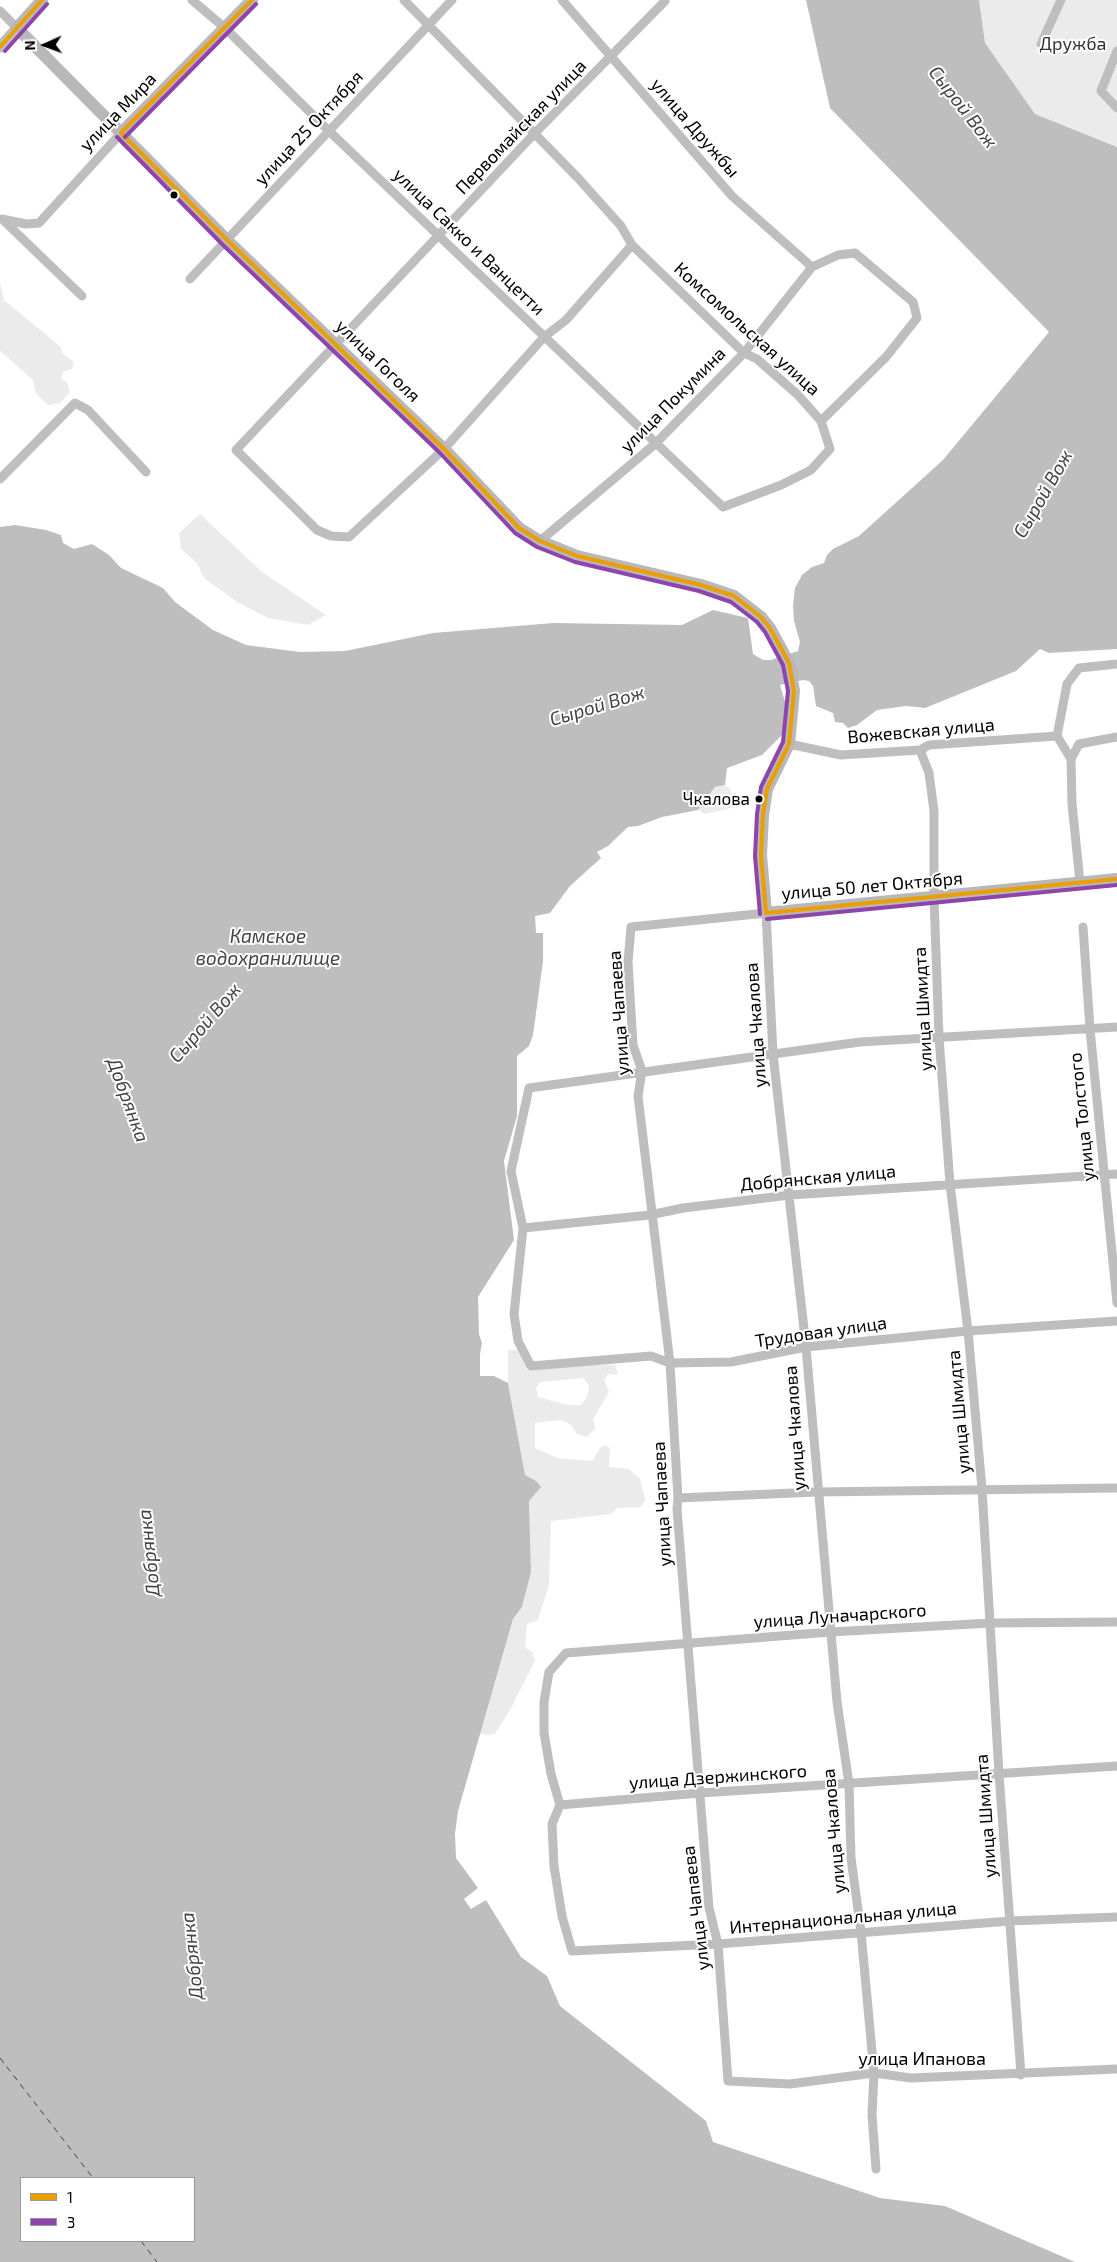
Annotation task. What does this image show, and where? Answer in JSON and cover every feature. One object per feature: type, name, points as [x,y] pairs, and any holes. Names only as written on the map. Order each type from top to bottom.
[{"type":"main road","points":[[16,28],[42,0]]},
{"type":"main road","name":"улица Мира","points":[[121,133],[252,0]]},
{"type":"main road","name":"улица Гоголя","points":[[16,28],[227,240],[444,449],[520,528],[540,541],[577,556],[701,585],[734,596],[773,632],[791,671],[794,690]]},
{"type":"main road","name":"улица Чкалова","points":[[766,913],[761,855],[767,789],[789,744],[794,690]]},
{"type":"main road","name":"улица 50 лет Октября","points":[[766,913],[1117,879]]},
{"type":"street","name":"улица Сакко и Ванцетти","points":[[192,0],[224,28],[655,444],[723,507],[781,485],[811,470],[830,449],[820,421]]},
{"type":"street","name":"Комсомольская улица","points":[[404,0],[535,133],[622,226],[632,245],[744,353],[757,359],[798,395],[820,421]]},
{"type":"street","name":"улица 25 Октября","points":[[190,279],[428,23],[452,0]]},
{"type":"street","name":"улица Дружбы","points":[[562,0],[612,55],[732,196],[812,266]]},
{"type":"street","points":[[1041,44],[1061,0]]},
{"type":"street","name":"Первомайская улица","points":[[444,449],[349,537],[331,536],[318,530],[236,450],[535,133],[666,1]]},
{"type":"street","name":"улица Гоголя","points":[[0,11],[16,28]]},
{"type":"street","points":[[0,47],[16,28]]},
{"type":"street","points":[[1117,51],[1101,91],[1117,108]]},
{"type":"street","name":"улица Мира","points":[[1,218],[26,224],[39,223],[121,133]]},
{"type":"street","points":[[1,218],[82,296]]},
{"type":"street","points":[[444,449],[544,337],[566,320],[632,245]]},
{"type":"street","points":[[812,266],[838,255],[856,253],[913,302],[917,318],[886,357],[820,421]]},
{"type":"street","name":"улица Покумина","points":[[540,541],[655,444],[744,353],[812,266]]},
{"type":"street","points":[[0,479],[75,403],[88,410],[146,472]]},
{"type":"street","points":[[1071,759],[1057,736],[1067,684],[1079,668],[1117,664]]},
{"type":"street","name":"Вожевская улица","points":[[789,744],[841,755],[920,750],[929,745],[1057,736]]},
{"type":"street","points":[[1080,882],[1072,804],[1071,759],[1079,744],[1117,737]]},
{"type":"street","name":"улица Шмидта","points":[[920,750],[929,773],[934,811],[934,898],[939,1037],[950,1184],[968,1331],[982,1489],[999,1774],[1021,2074]]},
{"type":"street","name":"улица 50 лет Октября","points":[[631,927],[766,913]]},
{"type":"street","name":"улица Чкалова","points":[[766,913],[773,1054],[806,1347],[836,1702],[849,1784],[851,1858],[861,1932],[874,2073],[872,2115],[876,2169]]},
{"type":"street","name":"улица Чапаева","points":[[631,927],[628,962],[634,1045],[642,1071],[638,1096],[650,1216],[670,1363],[678,1498],[677,1509],[709,1908],[718,1944],[728,2081]]},
{"type":"street","name":"улица Толстого","points":[[1083,927],[1090,1029],[1117,1303]]},
{"type":"street","points":[[524,1228],[511,1170],[529,1088],[860,1042],[1117,1027]]},
{"type":"street","name":"Добрянская улица","points":[[524,1228],[650,1216],[683,1208],[790,1194],[1117,1174]]},
{"type":"street","name":"Трудовая улица","points":[[524,1228],[514,1314],[518,1342],[531,1366],[651,1356],[670,1363],[731,1362],[806,1347],[968,1331],[1117,1321]]},
{"type":"street","points":[[678,1498],[818,1492],[1117,1488]]},
{"type":"street","name":"улица Луначарского","points":[[560,1805],[551,1774],[544,1733],[544,1702],[549,1672],[566,1654],[830,1632],[990,1623],[1117,1622]]},
{"type":"street","name":"улица Дзержинского","points":[[560,1805],[700,1793],[1117,1766]]},
{"type":"street","name":"Интернациональная улица","points":[[560,1805],[552,1824],[554,1866],[562,1916],[572,1951],[718,1944],[1010,1921],[1117,1917]]},
{"type":"street","name":"улица Ипанова","points":[[728,2081],[790,2084],[874,2073],[911,2078],[1117,2069]]},
{"type":"green space","name":"Дружба","points":[[979,0],[1117,0],[1117,147],[1035,114],[985,43]]},
{"type":"green space","points":[[0,282],[4,300],[61,347],[62,353],[74,362],[72,369],[63,372],[61,379],[67,382],[70,392],[60,403],[48,405],[36,393],[33,380],[0,351]]},
{"type":"green space","points":[[200,514],[262,572],[326,615],[308,625],[268,618],[237,602],[204,578],[197,563],[181,549],[179,533]]},
{"type":"green space","points":[[725,785],[730,789],[735,807],[705,814],[698,810],[715,787]]},
{"type":"green space","points":[[508,1350],[518,1350],[530,1370],[588,1364],[615,1365],[618,1375],[608,1374],[604,1380],[609,1392],[593,1419],[595,1429],[587,1437],[577,1434],[571,1425],[561,1420],[535,1423],[535,1448],[557,1458],[592,1461],[600,1448],[605,1445],[610,1448],[609,1467],[629,1469],[640,1479],[645,1500],[641,1507],[617,1508],[611,1514],[551,1521],[549,1585],[538,1620],[527,1624],[525,1647],[532,1652],[535,1661],[510,1710],[495,1734],[485,1735],[480,1733],[513,1619],[522,1607],[531,1572],[529,1501],[536,1481],[525,1475],[508,1383]],"holes":[[[584,1378],[589,1386],[587,1397],[581,1405],[568,1405],[538,1397],[536,1388],[540,1382]]]},
{"type":"water","name":"Камское водохранилище","points":[[806,0],[979,0],[985,43],[1035,114],[1117,147],[1117,649],[1049,653],[1040,649],[1016,671],[925,708],[906,706],[877,710],[857,725],[848,728],[843,723],[835,722],[833,713],[816,706],[813,686],[809,681],[803,680],[780,685],[787,708],[783,734],[762,755],[727,768],[725,785],[715,787],[698,810],[662,817],[638,826],[628,827],[608,846],[597,852],[601,858],[570,886],[550,913],[535,916],[536,933],[543,933],[543,961],[533,1035],[529,1046],[517,1056],[517,1116],[504,1161],[514,1240],[478,1297],[479,1334],[482,1343],[480,1376],[494,1376],[508,1383],[525,1475],[536,1481],[541,1487],[529,1501],[531,1572],[522,1607],[513,1619],[458,1811],[455,1834],[456,1858],[478,1888],[464,1899],[471,1909],[486,1900],[521,1957],[547,1976],[560,2006],[706,2121],[713,2142],[880,2198],[945,2206],[1075,2262],[0,2262],[0,527],[15,525],[46,530],[61,535],[63,543],[74,549],[92,544],[109,555],[121,568],[163,588],[175,602],[213,630],[246,645],[300,652],[345,651],[433,633],[553,623],[682,625],[713,610],[748,618],[753,654],[763,660],[771,660],[798,651],[800,642],[794,621],[793,605],[795,588],[802,575],[812,567],[824,563],[827,555],[833,549],[859,536],[943,460],[1049,332],[830,108]]},
{"type":"ferry route","points":[[0,2058],[92,2177]]},
{"type":"ferry route","points":[[142,2242],[157,2262]]},
{"type":"transit line","name":"1","points":[[0,47],[42,0]]},
{"type":"transit line","name":"1","points":[[121,133],[252,0]]},
{"type":"transit line","name":"3","points":[[5,51],[47,4]]},
{"type":"transit line","name":"3","points":[[125,137],[256,4]]},
{"type":"transit line","name":"1","points":[[121,133],[227,240],[444,449],[519,528],[540,541],[577,556],[701,585],[734,596],[761,617],[770,628],[789,663],[794,691],[789,744],[767,789],[763,815],[761,855],[766,913]]},
{"type":"transit line","name":"3","points":[[117,137],[223,245],[440,453],[515,533],[537,547],[575,562],[699,591],[731,602],[757,622],[765,632],[783,665],[788,691],[783,742],[761,787],[757,814],[755,856],[760,914]]},
{"type":"transit line","name":"1","points":[[766,913],[1117,879]]},
{"type":"transit line","name":"3","points":[[767,919],[1117,885]]},
{"type":"place","name":"Чкалова","points":[[759,799]]},
{"type":"water label","name":"Сырой Вож","points":[[963,107]]},
{"type":"water label","name":"Сырой Вож","points":[[1043,494]]},
{"type":"water label","name":"Сырой Вож","points":[[597,706]]},
{"type":"water label","name":"Сырой Вож","points":[[205,1023]]},
{"type":"water label","name":"Добрянка","points":[[128,1100]]},
{"type":"water label","name":"Добрянка","points":[[149,1553]]},
{"type":"water label","name":"Добрянка","points":[[192,1956]]}]
